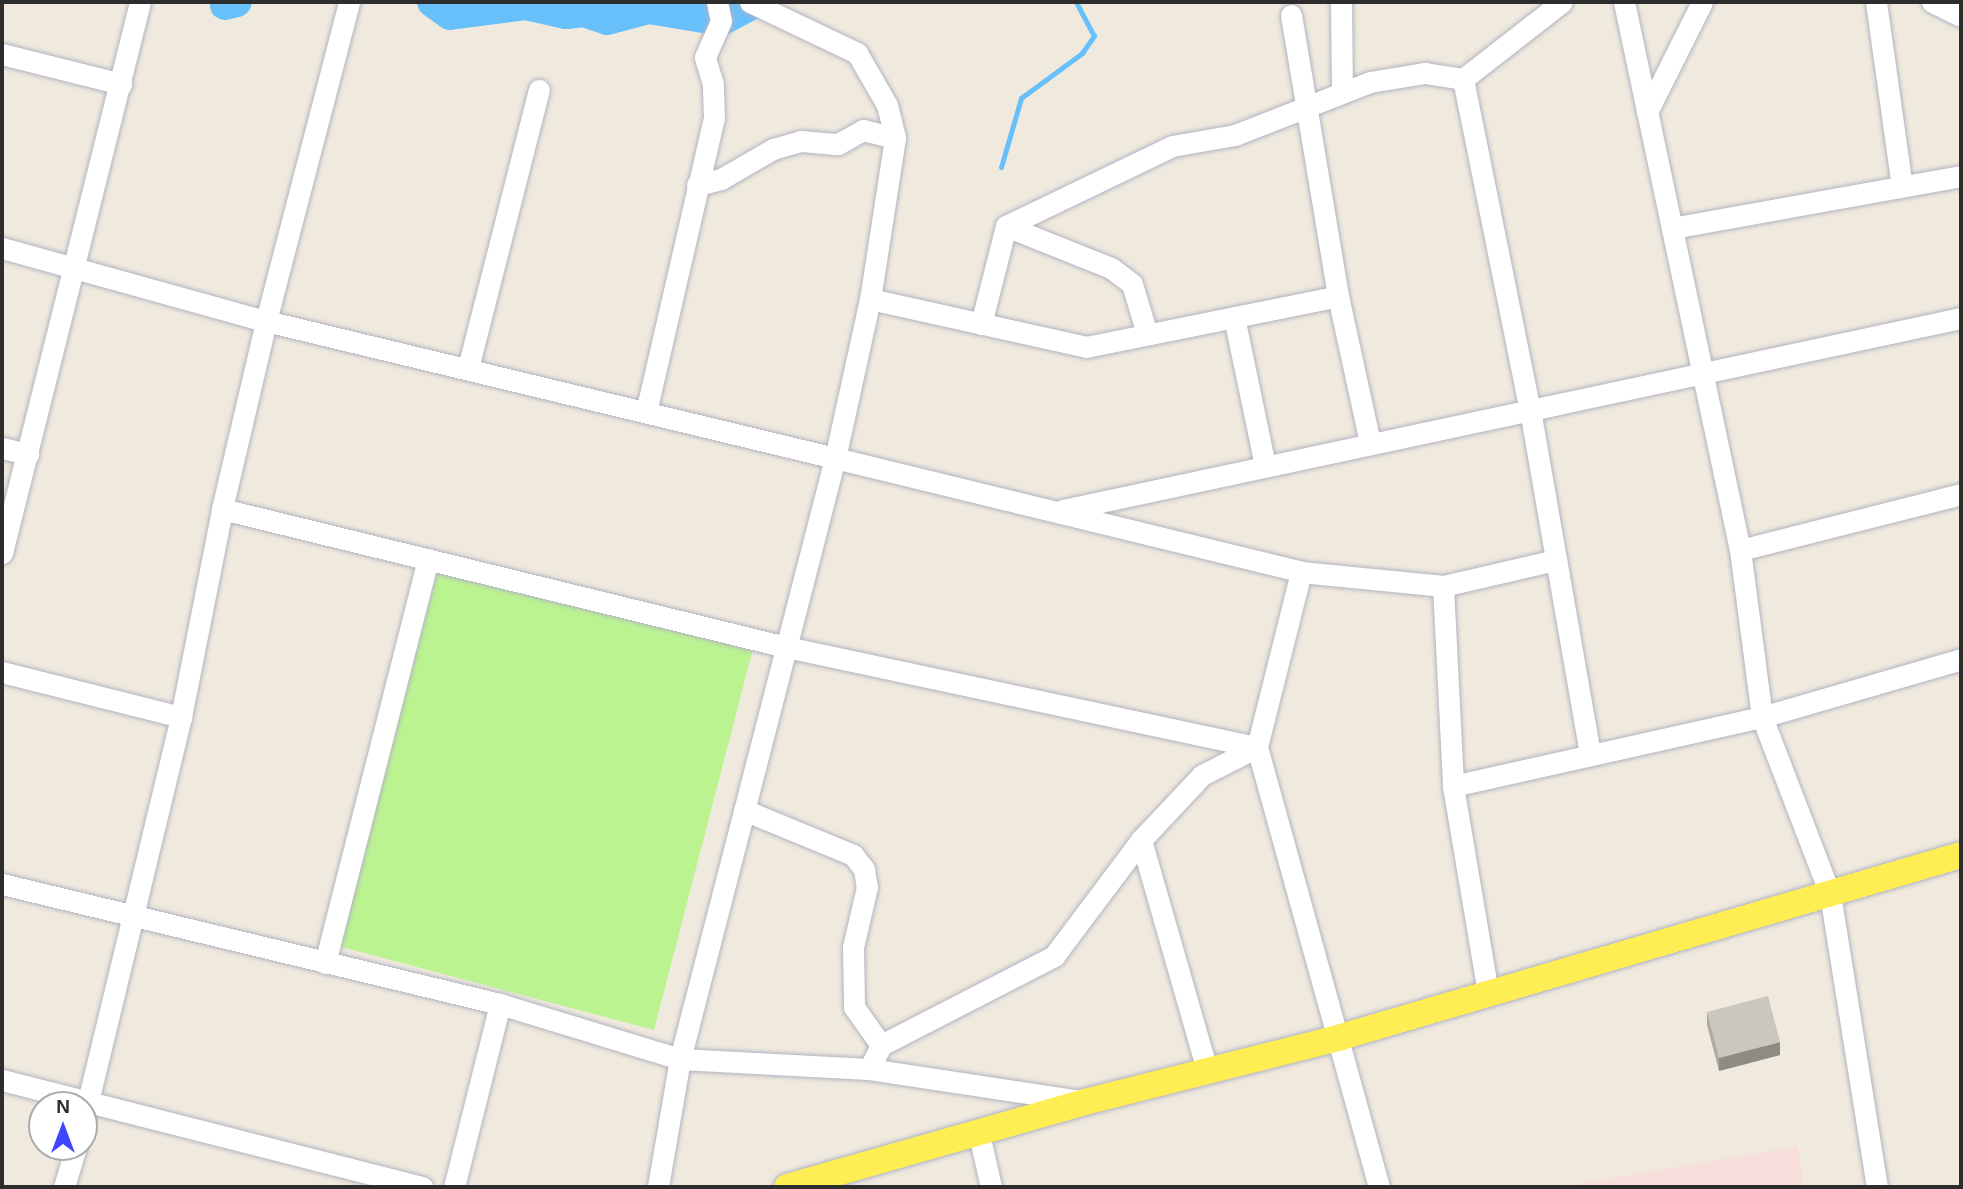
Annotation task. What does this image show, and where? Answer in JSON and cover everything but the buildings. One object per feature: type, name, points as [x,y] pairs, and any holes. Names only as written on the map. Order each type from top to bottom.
[{"type":"main road","points":[[786,1187],[1085,1102],[1208,1073],[1341,1037],[1961,855]]},
{"type":"street","points":[[2,554],[140,2]]},
{"type":"street","points":[[92,1091],[181,716],[222,509],[266,321],[349,2]]},
{"type":"street","points":[[646,412],[714,118],[713,84],[705,57],[721,21],[717,2]]},
{"type":"street","points":[[658,1187],[680,1059],[835,457],[870,299],[895,138],[887,106],[857,53],[750,2]]},
{"type":"street","points":[[1341,2],[1342,93]]},
{"type":"street","points":[[981,324],[1006,226],[1172,146],[1235,135],[1370,82],[1425,73],[1463,79],[1562,2]]},
{"type":"street","points":[[1623,2],[1740,550],[1762,717],[1830,894],[1877,1187]]},
{"type":"street","points":[[1647,112],[1702,2]]},
{"type":"street","points":[[1876,2],[1902,186]]},
{"type":"street","points":[[1932,2],[1961,16]]},
{"type":"street","points":[[1291,15],[1338,296],[1370,443]]},
{"type":"street","points":[[2,54],[121,84]]},
{"type":"street","points":[[1463,79],[1530,410],[1590,753]]},
{"type":"street","points":[[468,368],[539,90]]},
{"type":"street","points":[[697,185],[721,180],[773,149],[801,141],[838,144],[863,130],[895,138]]},
{"type":"street","points":[[1672,228],[1961,176]]},
{"type":"street","points":[[1006,226],[1111,268],[1132,284],[1147,334]]},
{"type":"street","points":[[2,248],[75,266],[266,321],[1301,572],[1443,586],[1556,560]]},
{"type":"street","points":[[870,299],[1086,347],[1338,296]]},
{"type":"street","points":[[1234,317],[1265,466]]},
{"type":"street","points":[[1056,512],[1961,318]]},
{"type":"street","points":[[2,448],[28,454]]},
{"type":"street","points":[[1740,550],[1961,494]]},
{"type":"street","points":[[222,509],[786,647],[1258,747]]},
{"type":"street","points":[[325,963],[428,559]]},
{"type":"street","points":[[1301,572],[1258,747],[1341,1037],[1380,1187]]},
{"type":"street","points":[[1443,586],[1453,786],[1488,994]]},
{"type":"street","points":[[1453,786],[1590,753],[1762,717],[1961,659]]},
{"type":"street","points":[[2,672],[181,716]]},
{"type":"street","points":[[869,1069],[880,1045],[1054,956],[1141,840],[1202,775],[1258,747]]},
{"type":"street","points":[[744,810],[853,855],[864,869],[867,887],[853,947],[854,1007],[880,1045]]},
{"type":"street","points":[[1141,840],[1208,1073]]},
{"type":"street","points":[[2,884],[500,1004],[680,1059],[869,1069],[1085,1102]]},
{"type":"street","points":[[454,1187],[500,1004]]},
{"type":"street","points":[[2,1080],[34,1091]]},
{"type":"street","points":[[98,1112],[423,1187]]},
{"type":"street","points":[[979,1134],[991,1187]]},
{"type":"street","points":[[64,1187],[72,1161]]},
{"type":"shaded area","points":[[1798,1146],[1803,1187],[1560,1187]]},
{"type":"green space","points":[[440,563],[754,645],[654,1030],[338,946]]},
{"type":"waterway","points":[[225,5],[237,2]]},
{"type":"waterway","points":[[432,2],[450,15],[526,5],[566,14],[584,12],[607,20],[649,9],[721,21],[757,2]]},
{"type":"waterway","points":[[1001,167],[1021,98],[1082,53],[1094,36],[1076,2]]}]
